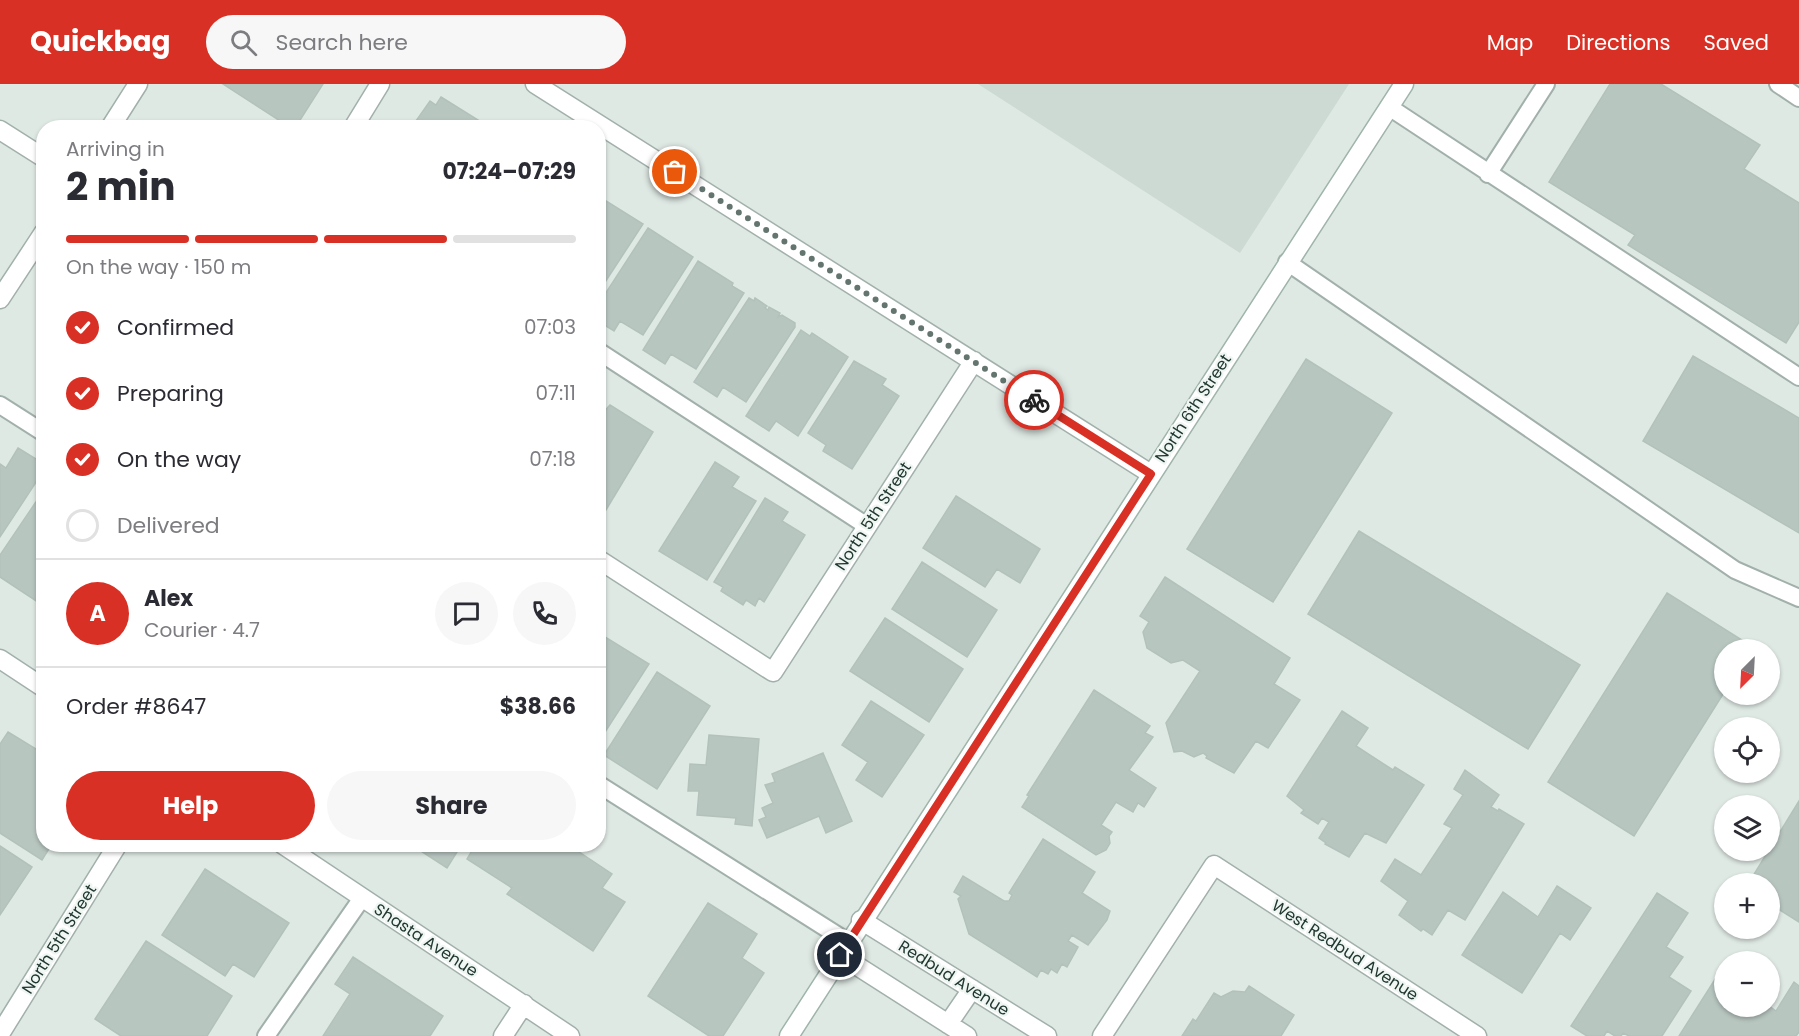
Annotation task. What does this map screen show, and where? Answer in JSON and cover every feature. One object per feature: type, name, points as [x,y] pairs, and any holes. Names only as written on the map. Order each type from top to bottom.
[{"type":"street","points":[[115,120],[138,84]]},
{"type":"street","points":[[358,120],[381,84]]},
{"type":"street","points":[[535,84],[592,120]]},
{"type":"street","name":"North 6th Street","points":[[789,1036],[861,920],[1389,107],[1398,86]]},
{"type":"street","points":[[606,129],[1151,474]]},
{"type":"street","points":[[0,130],[36,153]]},
{"type":"street","points":[[0,299],[36,244]]},
{"type":"street","name":"North 5th Street","points":[[606,563],[772,672],[974,361]]},
{"type":"street","points":[[0,659],[36,683]]},
{"type":"street","name":"North 5th Street","points":[[0,1034],[113,852]]},
{"type":"street","name":"Shasta Avenue","points":[[294,852],[570,1036]]},
{"type":"street","name":"West Redbud Avenue","points":[[1102,1036],[1214,865],[1477,1036]]},
{"type":"street","name":"Redbud Avenue","points":[[861,920],[1047,1036]]},
{"type":"street","points":[[844,948],[967,1036]]},
{"type":"street","points":[[948,1024],[972,989]]},
{"type":"street","points":[[502,1036],[524,1004]]},
{"type":"lane","points":[[1488,174],[1546,84]]},
{"type":"lane","points":[[1778,84],[1799,98]]},
{"type":"lane","points":[[1389,107],[1799,377]]},
{"type":"lane","points":[[1287,262],[1735,570],[1799,598]]},
{"type":"lane","points":[[606,356],[867,526]]},
{"type":"lane","points":[[0,405],[36,428]]},
{"type":"lane","points":[[606,789],[844,948]]},
{"type":"lane","points":[[266,1036],[362,898]]},
{"type":"shaded area","points":[[978,84],[1349,84],[1240,253]]},
{"type":"building","points":[[223,84],[323,84],[300,120],[279,120]]},
{"type":"building","points":[[1610,84],[1661,84],[1760,145],[1744,169],[1799,203],[1799,322],[1786,343],[1628,245],[1635,235],[1549,182]]},
{"type":"building","points":[[441,97],[478,120],[417,120],[430,101],[436,105]]},
{"type":"building","points":[[606,201],[643,224],[606,281]]},
{"type":"building","points":[[648,228],[693,257],[643,335],[620,321],[614,331],[606,326],[606,293]]},
{"type":"building","points":[[698,261],[733,283],[732,286],[744,293],[696,369],[671,354],[665,364],[643,350]]},
{"type":"building","points":[[749,298],[754,301],[755,298],[767,306],[765,308],[768,310],[769,307],[780,313],[778,317],[782,315],[795,323],[795,327],[746,402],[723,387],[717,397],[694,382]]},
{"type":"building","points":[[801,330],[810,336],[812,333],[848,357],[798,436],[776,421],[769,431],[746,416]]},
{"type":"building","points":[[1693,356],[1799,418],[1799,533],[1643,441]]},
{"type":"building","points":[[1306,359],[1392,413],[1273,602],[1187,549]]},
{"type":"building","points":[[854,361],[886,379],[882,385],[899,396],[852,469],[823,451],[826,445],[808,433]]},
{"type":"building","points":[[610,405],[653,432],[606,510],[606,409]]},
{"type":"building","points":[[18,448],[36,459],[36,482],[0,537],[0,464],[6,468]]},
{"type":"building","points":[[715,462],[739,477],[732,487],[756,501],[707,580],[659,551]]},
{"type":"building","points":[[956,496],[1040,549],[1020,583],[997,569],[985,587],[923,548]]},
{"type":"building","points":[[765,498],[788,512],[782,521],[805,535],[764,602],[759,598],[755,606],[746,600],[743,605],[721,591],[723,587],[714,582]]},
{"type":"building","points":[[36,502],[36,601],[0,577],[0,555]]},
{"type":"building","points":[[1359,531],[1580,665],[1528,749],[1308,614]]},
{"type":"building","points":[[922,562],[997,610],[967,657],[892,609]]},
{"type":"building","points":[[1165,577],[1290,658],[1274,684],[1300,700],[1268,748],[1256,741],[1234,773],[1206,758],[1207,756],[1203,753],[1194,757],[1182,751],[1174,752],[1166,723],[1200,671],[1183,660],[1171,663],[1147,648],[1143,632],[1149,622],[1140,616]]},
{"type":"building","points":[[1667,593],[1740,639],[1714,639],[1714,705],[1716,705],[1634,836],[1548,782]]},
{"type":"building","points":[[885,618],[963,669],[929,722],[850,671]]},
{"type":"building","points":[[606,638],[649,664],[606,731]]},
{"type":"building","points":[[657,672],[710,706],[657,789],[606,756],[606,752]]},
{"type":"building","points":[[1094,690],[1150,726],[1145,733],[1153,737],[1129,770],[1156,788],[1144,807],[1138,803],[1133,812],[1116,802],[1101,825],[1112,832],[1109,836],[1110,843],[1106,850],[1096,855],[1022,807],[1029,796],[1027,795]]},
{"type":"building","points":[[871,701],[924,735],[882,797],[856,780],[868,762],[842,745]]},
{"type":"building","points":[[1342,711],[1368,728],[1356,746],[1393,770],[1395,767],[1424,785],[1386,843],[1365,833],[1349,857],[1325,844],[1319,838],[1329,822],[1322,818],[1318,824],[1301,813],[1304,810],[1287,796]]},
{"type":"building","points":[[8,732],[36,749],[36,852],[47,852],[42,860],[0,833],[0,744]]},
{"type":"building","points":[[709,735],[759,739],[752,826],[735,824],[736,818],[697,815],[699,791],[688,791],[690,764],[706,765]]},
{"type":"building","points":[[823,753],[852,821],[826,833],[819,816],[767,838],[759,820],[766,817],[762,808],[773,803],[765,785],[775,782],[772,774]]},
{"type":"building","points":[[1465,770],[1499,795],[1491,807],[1498,811],[1499,809],[1524,824],[1465,920],[1448,910],[1432,935],[1423,929],[1421,931],[1399,915],[1408,901],[1381,881],[1395,859],[1421,875],[1452,828],[1444,824],[1463,795],[1454,789]]},
{"type":"building","points":[[1799,801],[1799,922],[1780,910],[1780,873],[1755,873],[1762,861],[1780,861],[1780,832]]},
{"type":"building","points":[[1043,839],[1095,872],[1082,893],[1110,911],[1107,920],[1088,945],[1072,935],[1068,941],[1078,947],[1067,967],[1062,964],[1057,973],[1051,969],[1048,974],[1041,970],[1037,977],[969,934],[958,899],[961,896],[954,892],[963,876],[1004,901],[1009,901],[1012,895],[1009,893]]},
{"type":"building","points":[[0,846],[32,867],[0,915]]},
{"type":"building","points":[[422,852],[457,852],[447,868]]},
{"type":"building","points":[[471,852],[579,852],[612,874],[602,888],[625,902],[593,951],[507,894],[512,888],[467,859]]},
{"type":"building","points":[[205,869],[289,923],[254,977],[233,964],[225,976],[162,935]]},
{"type":"building","points":[[1557,886],[1591,908],[1570,940],[1560,933],[1522,993],[1462,955],[1503,892],[1538,917]]},
{"type":"building","points":[[1657,893],[1688,913],[1666,947],[1683,957],[1669,977],[1691,991],[1662,1036],[1629,1036],[1623,1033],[1621,1036],[1615,1036],[1607,1031],[1604,1036],[1587,1036],[1571,1026]]},
{"type":"building","points":[[708,903],[757,934],[742,958],[764,973],[723,1036],[709,1036],[648,996]]},
{"type":"building","points":[[146,941],[232,996],[207,1036],[121,1036],[95,1019]]},
{"type":"building","points":[[353,957],[443,1016],[430,1036],[323,1036],[350,994],[335,984]]},
{"type":"building","points":[[1714,981],[1714,1017],[1780,1017],[1780,1005],[1794,982],[1799,986],[1799,1032],[1796,1036],[1679,1036]]},
{"type":"building","points":[[1249,986],[1294,1015],[1281,1036],[1182,1036],[1193,1019],[1196,1021],[1214,993],[1221,997],[1233,991],[1245,992]]},
{"type":"way so far","points":[[675,172],[1034,400]]},
{"type":"route","points":[[840,955],[1151,474],[1034,400]]}]
